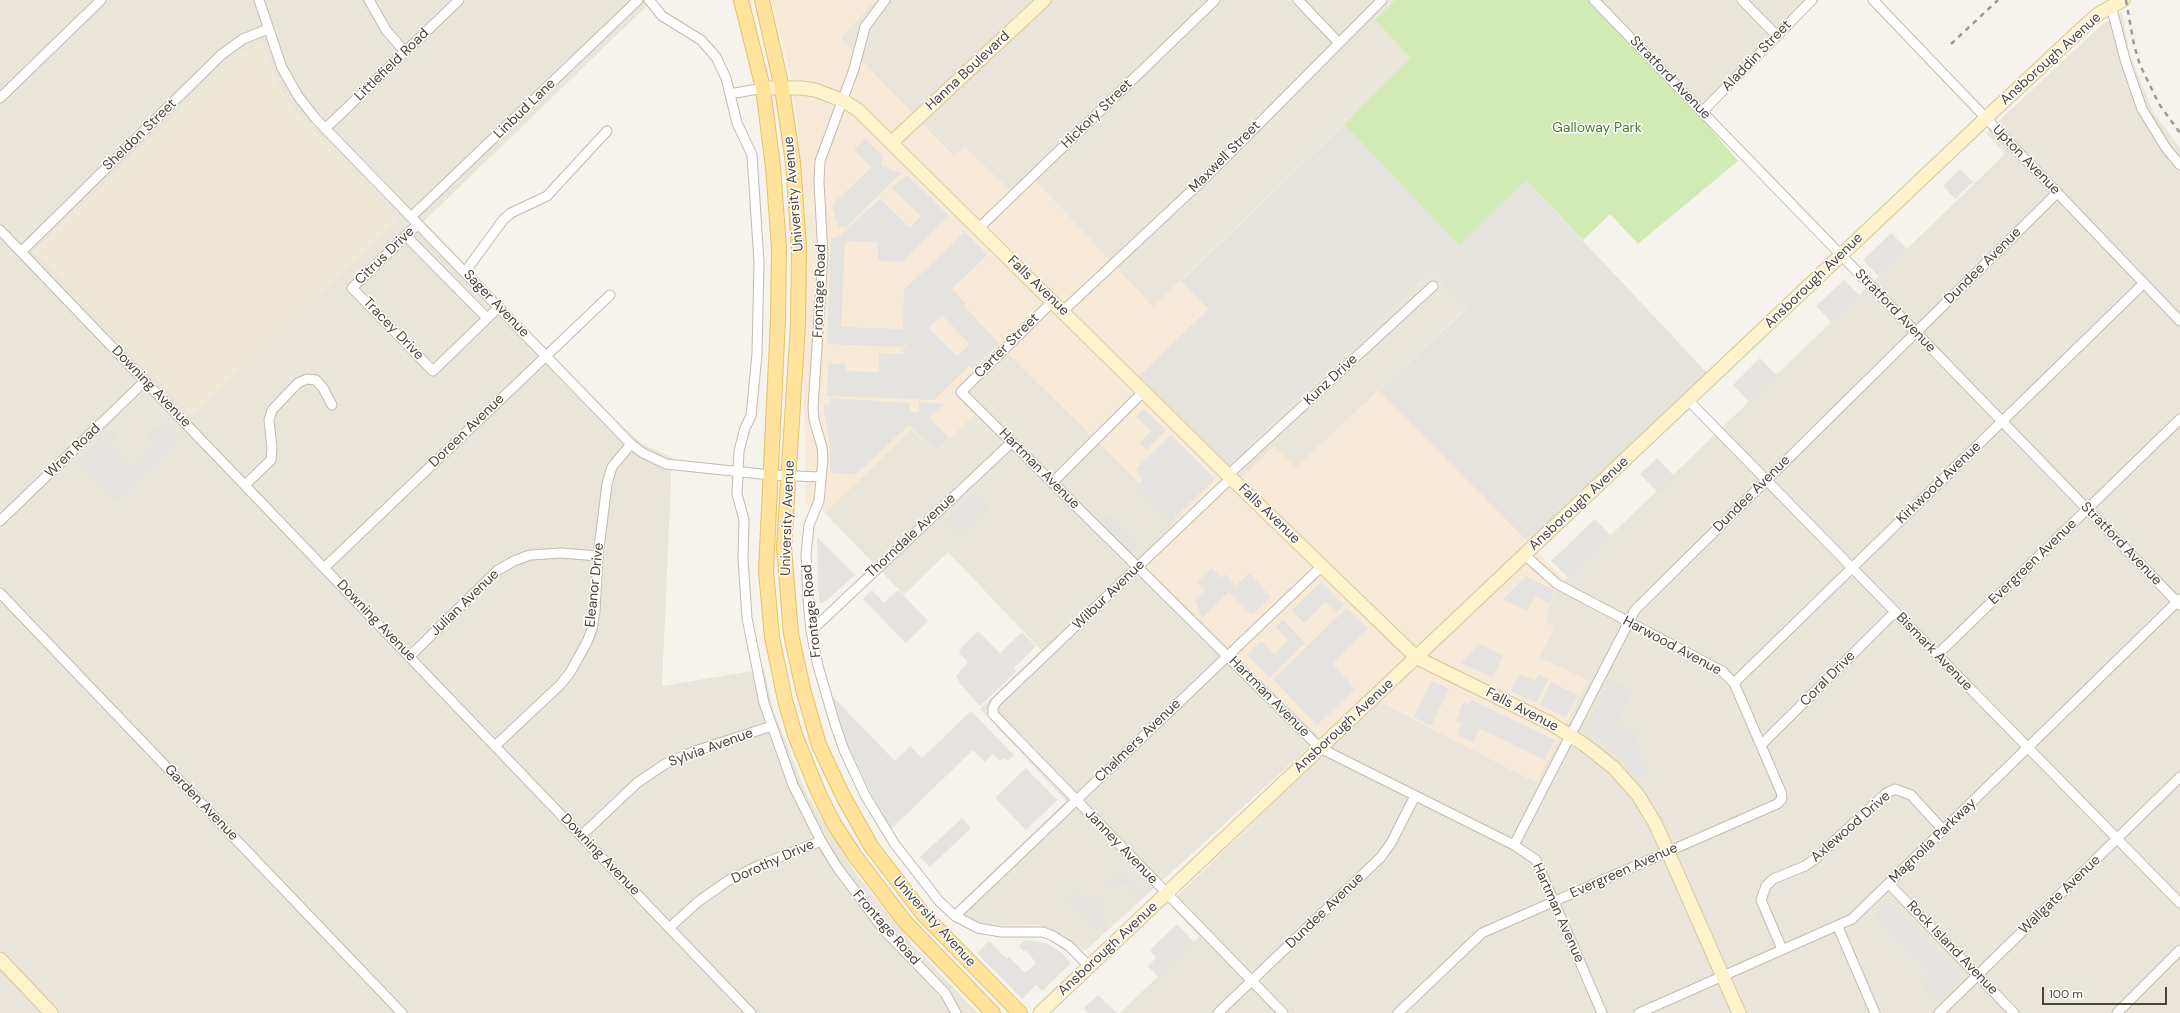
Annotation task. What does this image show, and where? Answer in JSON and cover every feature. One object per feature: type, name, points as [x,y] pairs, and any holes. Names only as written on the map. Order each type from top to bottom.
[{"type":"main road","name":"University Avenue","points":[[741,0],[763,88],[773,167],[779,248],[778,320],[766,549],[768,610],[777,669],[785,700],[807,766],[834,824],[878,889],[906,923],[993,1013]]},
{"type":"main road","name":"University Avenue","points":[[762,0],[782,88],[793,163],[799,248],[798,324],[784,547],[791,634],[803,689],[820,745],[856,821],[888,870],[923,914],[1020,1013]]},
{"type":"street","points":[[0,98],[101,0]]},
{"type":"street","name":"Sager Avenue","points":[[259,0],[282,68],[290,84],[325,129],[631,444],[649,456],[666,464],[788,476],[822,477]]},
{"type":"street","points":[[369,0],[386,30],[405,52]]},
{"type":"street","name":"Littlefield Road","points":[[325,129],[459,0]]},
{"type":"street","name":"Linbud Lane","points":[[412,217],[638,0]]},
{"type":"street","name":"Frontage Road","points":[[649,0],[662,16],[709,47],[723,67],[737,123],[752,155],[759,262],[757,354],[751,416],[745,428],[739,451],[737,494],[744,520],[746,618],[757,676],[772,726],[793,785],[821,841],[858,897],[884,930],[946,993],[956,1013]]},
{"type":"street","name":"Frontage Road","points":[[885,0],[865,27],[844,101],[823,149],[819,171],[823,255],[814,420],[822,447],[822,477],[819,501],[809,525],[807,543],[806,576],[811,631],[825,694],[844,750],[878,819],[924,883],[954,916],[968,924],[989,930],[1043,932],[1053,936],[1069,946],[1090,967]]},
{"type":"street","name":"Hanna Boulevard","points":[[892,142],[1044,0]]},
{"type":"street","name":"Hickory Street","points":[[979,228],[1215,0]]},
{"type":"street","points":[[1298,0],[1339,42]]},
{"type":"street","name":"Maxwell Street","points":[[1063,311],[1203,180],[1382,0]]},
{"type":"street","name":"Stratford Avenue","points":[[1594,0],[2179,602]]},
{"type":"street","points":[[1742,0],[1777,36]]},
{"type":"street","name":"Aladdin Street","points":[[1702,112],[1812,0]]},
{"type":"street","name":"Upton Avenue","points":[[1872,0],[2179,318]]},
{"type":"street","name":"Ansborough Avenue","points":[[1040,1013],[1689,401],[1986,118],[2110,3],[2123,0]]},
{"type":"street","points":[[2110,3],[2126,63],[2142,109],[2166,148],[2180,165]]},
{"type":"street","name":"Sheldon Street","points":[[21,252],[221,55],[243,39],[268,29]]},
{"type":"street","name":"Falls Avenue","points":[[730,94],[763,88],[815,90],[844,101],[858,110],[1417,658],[1570,735],[1600,756],[1630,786],[1648,810],[1669,851],[1738,1013]]},
{"type":"street","points":[[464,272],[503,220],[510,213],[547,196],[607,132]]},
{"type":"street","name":"Dundee Avenue","points":[[1514,845],[1635,610],[2057,192]]},
{"type":"street","name":"Citrus Drive","points":[[352,288],[418,224]]},
{"type":"street","name":"Downing Avenue","points":[[0,230],[751,1013]]},
{"type":"street","points":[[406,236],[487,318],[499,307]]},
{"type":"street","name":"Kirkwood Avenue","points":[[1734,683],[2144,283]]},
{"type":"street","name":"Kunz Drive","points":[[1230,476],[1433,286]]},
{"type":"street","name":"Tracey Drive","points":[[352,288],[433,371],[487,318]]},
{"type":"street","name":"Doreen Avenue","points":[[324,568],[610,295]]},
{"type":"street","name":"Carter Street","points":[[961,392],[1053,300]]},
{"type":"street","points":[[244,485],[271,460],[272,448],[269,420],[272,410],[298,383],[307,379],[316,380],[323,388],[332,405]]},
{"type":"street","name":"Wren Road","points":[[0,521],[145,381]]},
{"type":"street","points":[[1052,483],[1144,391]]},
{"type":"street","name":"Hartman Avenue","points":[[961,392],[1320,748],[1514,845],[1536,860],[1602,1013]]},
{"type":"street","name":"Bismark Avenue","points":[[1689,401],[2180,903]]},
{"type":"street","name":"Evergreen Avenue","points":[[1937,655],[2180,419]]},
{"type":"street","name":"Thorndale Avenue","points":[[811,631],[1012,442]]},
{"type":"street","name":"Eleanor Drive","points":[[496,746],[561,684],[580,658],[592,629],[595,611],[598,556],[609,475],[617,459],[631,444]]},
{"type":"street","name":"Wilbur Avenue","points":[[993,714],[993,708],[996,702],[1138,568],[1230,476]]},
{"type":"street","name":"Julian Avenue","points":[[410,657],[498,570],[514,560],[530,555],[561,553],[598,556]]},
{"type":"street","name":"Harwood Avenue","points":[[1525,555],[1557,584],[1628,623],[1708,662],[1722,671],[1734,683],[1781,792],[1782,799]]},
{"type":"street","name":"Chalmers Avenue","points":[[954,916],[1322,566]]},
{"type":"street","name":"Garden Avenue","points":[[0,593],[402,1013]]},
{"type":"street","name":"Magnolia Parkway","points":[[1639,1013],[1782,949],[1852,920],[2179,602]]},
{"type":"street","name":"Coral Drive","points":[[1760,745],[1895,612]]},
{"type":"street","name":"Janney Avenue","points":[[993,714],[1283,1013]]},
{"type":"street","name":"Sylvia Avenue","points":[[581,836],[637,783],[665,764],[695,751],[772,726]]},
{"type":"street","name":"Wallgate Avenue","points":[[1939,1013],[2180,777]]},
{"type":"street","name":"Axlewood Drive","points":[[1782,949],[1761,900],[1766,886],[1772,879],[1805,866],[1815,859],[1885,794],[1895,788],[1911,795],[1944,831]]},
{"type":"street","name":"Dundee Avenue","points":[[1218,1013],[1381,857],[1391,843],[1415,796]]},
{"type":"street","name":"Evergreen Avenue","points":[[1398,1013],[1482,933],[1777,804],[1782,799]]},
{"type":"street","name":"Dorothy Drive","points":[[669,928],[699,902],[729,880],[751,869],[821,841]]},
{"type":"street","name":"Rock Island Avenue","points":[[1889,884],[2014,1013]]},
{"type":"street","points":[[1838,927],[1875,1013]]},
{"type":"street","points":[[2116,1013],[2180,950]]},
{"type":"street","points":[[0,960],[51,1013]]},
{"type":"shaded area","points":[[0,0],[653,0],[424,221],[617,421],[643,445],[672,457],[662,686],[764,669],[773,709],[806,793],[855,872],[912,944],[978,1013],[0,1013]],"holes":[[[262,43],[277,84],[298,115],[327,145],[34,252],[238,56]]]},
{"type":"shaded area","points":[[771,0],[876,0],[840,38],[953,157],[965,147],[1017,198],[1036,181],[1153,307],[1181,281],[1208,308],[1139,376],[1241,478],[1274,446],[1296,468],[1378,391],[1565,580],[1555,589],[1545,621],[1554,628],[1539,657],[1588,680],[1537,783],[1379,701],[1331,747],[1146,567],[1185,527],[1000,345],[953,392],[975,414],[937,452],[911,429],[825,513],[806,504],[798,124],[790,73]]},
{"type":"shaded area","points":[[876,0],[1395,0],[1375,20],[1412,58],[1153,307],[1036,181],[1017,198],[965,147],[954,157],[840,38]]},
{"type":"shaded area","points":[[1588,0],[1808,0],[1697,113]]},
{"type":"shaded area","points":[[2122,12],[2129,52],[2153,112],[2180,148],[2180,1013],[1120,1013],[1199,937],[1169,904],[1379,701],[1537,783],[1539,657],[1554,628],[1545,621],[1555,589],[2005,154],[1986,133],[2100,26]]},
{"type":"shaded area","points":[[262,43],[277,84],[298,115],[398,219],[193,416],[34,252],[238,56]]},
{"type":"shaded area","points":[[1344,124],[1459,244],[1526,180],[1707,373],[1529,543],[1378,391],[1467,308],[1432,270],[1228,466],[1139,376],[1208,309],[1181,281]]},
{"type":"shaded area","points":[[865,139],[882,155],[881,166],[901,173],[845,228],[838,226],[832,205],[871,168],[854,149]]},
{"type":"shaded area","points":[[1960,169],[1973,182],[1955,199],[1943,186]]},
{"type":"shaded area","points":[[907,175],[949,216],[902,262],[878,261],[878,242],[845,241],[841,327],[903,329],[904,290],[965,232],[987,255],[952,289],[966,304],[964,306],[999,343],[973,369],[969,366],[934,400],[827,396],[828,363],[845,364],[845,371],[879,372],[879,353],[906,354],[902,349],[918,333],[902,347],[827,344],[831,239],[839,236],[880,199],[910,228],[921,216],[892,188]],"holes":[[[942,315],[970,344],[957,356],[929,328]]]},
{"type":"shaded area","points":[[1891,233],[1908,250],[1880,278],[1863,260]]},
{"type":"shaded area","points":[[1432,270],[1467,307],[1296,468],[1241,478],[1228,466]]},
{"type":"shaded area","points":[[1844,280],[1861,297],[1833,324],[1816,306]]},
{"type":"shaded area","points":[[1000,345],[1185,528],[1146,567],[1320,737],[1085,951],[1061,935],[1039,925],[987,926],[968,919],[955,907],[1066,801],[980,709],[1041,650],[948,552],[904,595],[825,513],[911,429],[937,452],[953,392]]},
{"type":"shaded area","points":[[1760,358],[1778,377],[1750,403],[1733,385]]},
{"type":"shaded area","points":[[830,398],[910,403],[910,412],[919,412],[919,402],[943,404],[929,418],[949,438],[936,451],[909,425],[856,474],[830,473],[830,442],[824,413],[824,404],[829,405]]},
{"type":"shaded area","points":[[1144,409],[1166,430],[1147,450],[1140,443],[1151,431],[1136,417]]},
{"type":"shaded area","points":[[166,423],[182,439],[117,503],[77,462],[113,428],[119,434],[111,443],[134,467],[155,447],[145,436],[155,426],[159,430]]},
{"type":"shaded area","points":[[1171,435],[1215,479],[1169,523],[1135,487],[1142,480],[1136,469]]},
{"type":"shaded area","points":[[1657,458],[1675,477],[1658,493],[1640,474]]},
{"type":"shaded area","points":[[976,491],[990,506],[958,537],[944,522]]},
{"type":"shaded area","points":[[1109,513],[1140,545],[1131,553],[1099,522]]},
{"type":"shaded area","points":[[1595,519],[1612,537],[1569,579],[1551,561]]},
{"type":"shaded area","points":[[817,537],[855,575],[825,602],[820,603],[818,588]]},
{"type":"shaded area","points":[[1211,568],[1221,578],[1225,574],[1236,586],[1249,573],[1271,597],[1252,615],[1229,592],[1202,618],[1195,600],[1205,590],[1197,582]]},
{"type":"shaded area","points":[[1526,576],[1554,590],[1550,604],[1535,596],[1527,611],[1503,599]]},
{"type":"shaded area","points":[[1321,582],[1344,605],[1337,612],[1325,602],[1304,623],[1292,610]]},
{"type":"shaded area","points":[[872,590],[884,603],[898,590],[928,621],[906,643],[863,599]]},
{"type":"shaded area","points":[[1347,608],[1368,629],[1332,664],[1355,689],[1317,725],[1273,679]]},
{"type":"shaded area","points":[[1283,620],[1305,643],[1270,678],[1247,654],[1261,641],[1274,654],[1288,640],[1276,627]]},
{"type":"shaded area","points":[[978,631],[1000,653],[1022,632],[1036,646],[1014,668],[1016,671],[980,706],[960,684],[956,676],[968,662],[960,654],[959,650]]},
{"type":"shaded area","points":[[1479,644],[1503,656],[1493,677],[1461,663]]},
{"type":"shaded area","points":[[1520,674],[1535,681],[1539,674],[1549,679],[1536,703],[1511,691]]},
{"type":"shaded area","points":[[1610,680],[1633,691],[1618,721],[1641,733],[1636,743],[1649,771],[1641,779],[1617,753],[1586,729]]},
{"type":"shaded area","points":[[1432,681],[1449,689],[1431,726],[1414,717]]},
{"type":"shaded area","points":[[1551,682],[1578,696],[1566,718],[1540,705]]},
{"type":"shaded area","points":[[833,697],[895,761],[910,746],[922,758],[971,711],[1014,755],[1007,761],[1004,758],[1000,761],[993,754],[985,762],[973,750],[891,829],[880,811],[848,746],[832,701]]},
{"type":"shaded area","points":[[1471,700],[1555,740],[1545,760],[1480,729],[1473,742],[1457,734],[1462,724],[1456,722],[1460,713],[1459,712],[1464,702],[1469,705]]},
{"type":"shaded area","points":[[1026,768],[1057,800],[1026,830],[995,798]]},
{"type":"shaded area","points":[[962,818],[971,828],[930,867],[920,857]]},
{"type":"shaded area","points":[[1121,867],[1144,891],[1138,897],[1125,882],[1116,891],[1106,881]]},
{"type":"shaded area","points":[[1075,888],[1088,901],[1095,895],[1105,905],[1098,911],[1107,921],[1096,932],[1064,899]]},
{"type":"shaded area","points":[[1890,903],[1961,977],[1936,1001],[1920,984],[1929,975],[1874,918]]},
{"type":"shaded area","points":[[1177,924],[1194,942],[1158,977],[1148,966],[1156,958],[1150,950]]},
{"type":"shaded area","points":[[1025,940],[1046,943],[1062,953],[1071,963],[1042,991],[1036,985],[1022,999],[977,953],[989,941],[1007,959],[1009,957],[1025,973],[1036,963],[1026,950],[1024,952],[1019,946]]},
{"type":"shaded area","points":[[1098,995],[1117,1013],[1088,1013],[1084,1008]]},
{"type":"green space","name":"Galloway Park","points":[[1395,0],[1591,0],[1656,64],[1738,161],[1638,244],[1610,214],[1583,240],[1526,180],[1459,245],[1344,124],[1411,58],[1375,20]]},
{"type":"railway","points":[[1951,44],[1998,0]]},
{"type":"railway","points":[[2126,0],[2134,45],[2140,65],[2159,104],[2180,133]]}]
